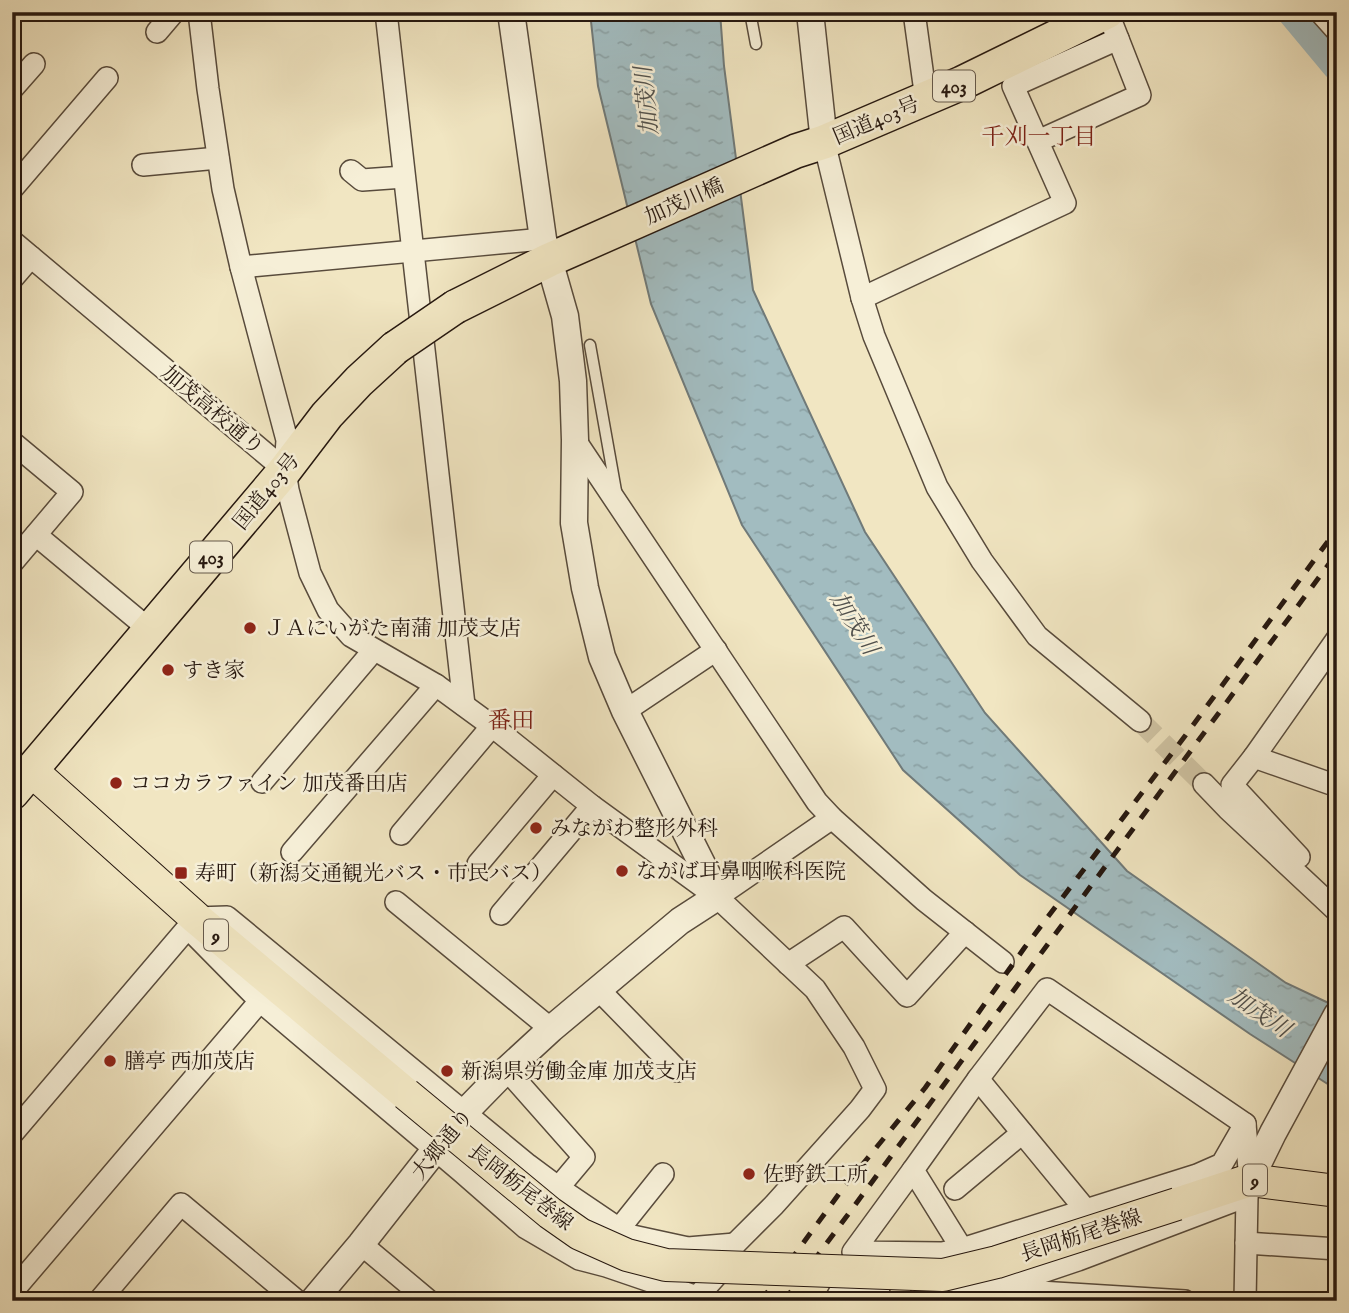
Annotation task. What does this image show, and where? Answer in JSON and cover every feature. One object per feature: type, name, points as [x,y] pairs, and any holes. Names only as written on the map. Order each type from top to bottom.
[{"type":"highway","name":"国道403号","points":[[810,147],[1111,21]]},
{"type":"highway","name":"加茂川橋","points":[[555,250],[810,147]]},
{"type":"highway","name":"国道403号","points":[[19,773],[150,630],[285,470],[327,415],[359,381],[395,348],[455,307],[555,250]]},
{"type":"main road","name":"長岡栃尾巻線","points":[[19,773],[191,923],[550,1213],[580,1234],[627,1255],[666,1265],[943,1275],[997,1262],[1177,1204],[1249,1188],[1337,1191]]},
{"type":"street","points":[[157,32],[174,12]]},
{"type":"street","points":[[199,12],[223,189],[287,440],[285,470]]},
{"type":"street","points":[[386,12],[464,705]]},
{"type":"street","points":[[511,12],[565,316],[573,382],[574,523],[585,588],[602,657],[625,711],[717,897],[832,818]]},
{"type":"street","points":[[810,12],[814,53],[810,147],[874,336],[937,486],[982,561],[1037,635],[1140,721]]},
{"type":"street","points":[[914,12],[926,99]]},
{"type":"street","points":[[1321,12],[1337,31]]},
{"type":"street","points":[[862,298],[1065,203],[1013,86],[1111,21],[1140,95],[1038,141]]},
{"type":"street","points":[[12,89],[34,64]]},
{"type":"street","points":[[12,189],[107,78]]},
{"type":"street","points":[[144,166],[218,158]]},
{"type":"street","points":[[351,171],[362,180],[404,177]]},
{"type":"street","name":"加茂高校通り","points":[[12,241],[285,470],[310,573],[328,610],[351,636],[436,685],[717,897],[815,989],[854,1047],[875,1089],[774,1205],[735,1244]]},
{"type":"street","points":[[241,267],[413,250],[555,250]]},
{"type":"street","points":[[12,279],[32,257]]},
{"type":"street","points":[[575,440],[817,802],[924,900],[1003,962]]},
{"type":"street","points":[[12,442],[72,492],[12,563]]},
{"type":"street","points":[[36,535],[150,630]]},
{"type":"street","points":[[1308,883],[1308,866],[1232,785],[1337,639]]},
{"type":"street","points":[[262,782],[374,650]]},
{"type":"street","points":[[625,711],[716,650]]},
{"type":"street","points":[[292,852],[436,685]]},
{"type":"street","points":[[401,834],[492,726]]},
{"type":"street","points":[[1254,757],[1337,786]]},
{"type":"street","points":[[478,864],[553,775]]},
{"type":"street","points":[[1204,783],[1337,911]]},
{"type":"street","points":[[501,914],[593,806]]},
{"type":"street","name":"大郷通り","points":[[313,1301],[464,1113],[507,1070],[551,1029],[680,920],[717,897]]},
{"type":"street","points":[[396,902],[551,1029]]},
{"type":"street","points":[[12,1134],[191,923],[227,917],[558,1188],[628,1235],[688,1248],[735,1244]]},
{"type":"street","points":[[191,923],[260,1001],[526,1228],[579,1259],[606,1266],[695,1299],[715,1278],[735,1244]]},
{"type":"street","points":[[788,964],[844,927],[907,996],[965,932]]},
{"type":"street","points":[[598,989],[678,1071]]},
{"type":"street","points":[[1047,989],[1245,1124],[1222,1164],[1197,1175],[962,1250],[942,1253],[853,1251],[1047,989]]},
{"type":"street","points":[[12,1292],[260,1001]]},
{"type":"street","points":[[835,1301],[842,1288],[971,1296],[1078,1260],[1249,1188],[1273,1133],[1337,1015]]},
{"type":"street","points":[[507,1070],[584,1157],[558,1188]]},
{"type":"street","points":[[978,1079],[1085,1209]]},
{"type":"street","points":[[1245,1124],[1249,1188],[1245,1301]]},
{"type":"street","points":[[955,1189],[1022,1133]]},
{"type":"street","points":[[913,1170],[962,1250],[971,1296]]},
{"type":"street","points":[[619,1229],[663,1174]]},
{"type":"street","points":[[99,1301],[181,1204],[297,1301]]},
{"type":"street","points":[[1246,1243],[1337,1249]]},
{"type":"street","points":[[361,1244],[429,1301]]},
{"type":"street","points":[[993,1289],[1091,1298],[1185,1301]]},
{"type":"lane","points":[[750,12],[756,44]]},
{"type":"lane","points":[[803,12],[814,53]]},
{"type":"lane","points":[[590,345],[618,502]]},
{"type":"water","name":"加茂川","points":[[590,12],[720,12],[724,66],[753,290],[865,532],[985,713],[1127,871],[1286,983],[1337,1007],[1337,1090],[1250,1034],[1020,875],[903,770],[742,525],[651,304],[598,86]]},
{"type":"waterway","points":[[1292,12],[1337,66]]},
{"type":"tunnel","points":[[1140,721],[1204,784]]},
{"type":"railway","points":[[761,1301],[844,1187],[925,1088],[1025,947],[1337,529]]},
{"type":"railway","points":[[784,1301],[1337,553]]},
{"type":"place","name":"ＪＡにいがた南蒲 加茂支店","points":[[250,628]]},
{"type":"place","name":"すき家","points":[[168,670]]},
{"type":"place","name":"ココカラファイン 加茂番田店","points":[[116,783]]},
{"type":"place","name":"みながわ整形外科","points":[[536,828]]},
{"type":"place","name":"ながば耳鼻咽喉科医院","points":[[622,871]]},
{"type":"place","name":"寿町（新潟交通観光バス・市民バス）","points":[[181,873]]},
{"type":"place","name":"膳亭 西加茂店","points":[[110,1061]]},
{"type":"place","name":"新潟県労働金庫 加茂支店","points":[[447,1071]]},
{"type":"place","name":"佐野鉄工所","points":[[749,1174]]},
{"type":"district","name":"千刈一丁目","points":[[1039,136]]},
{"type":"district","name":"番田","points":[[511,720]]}]
